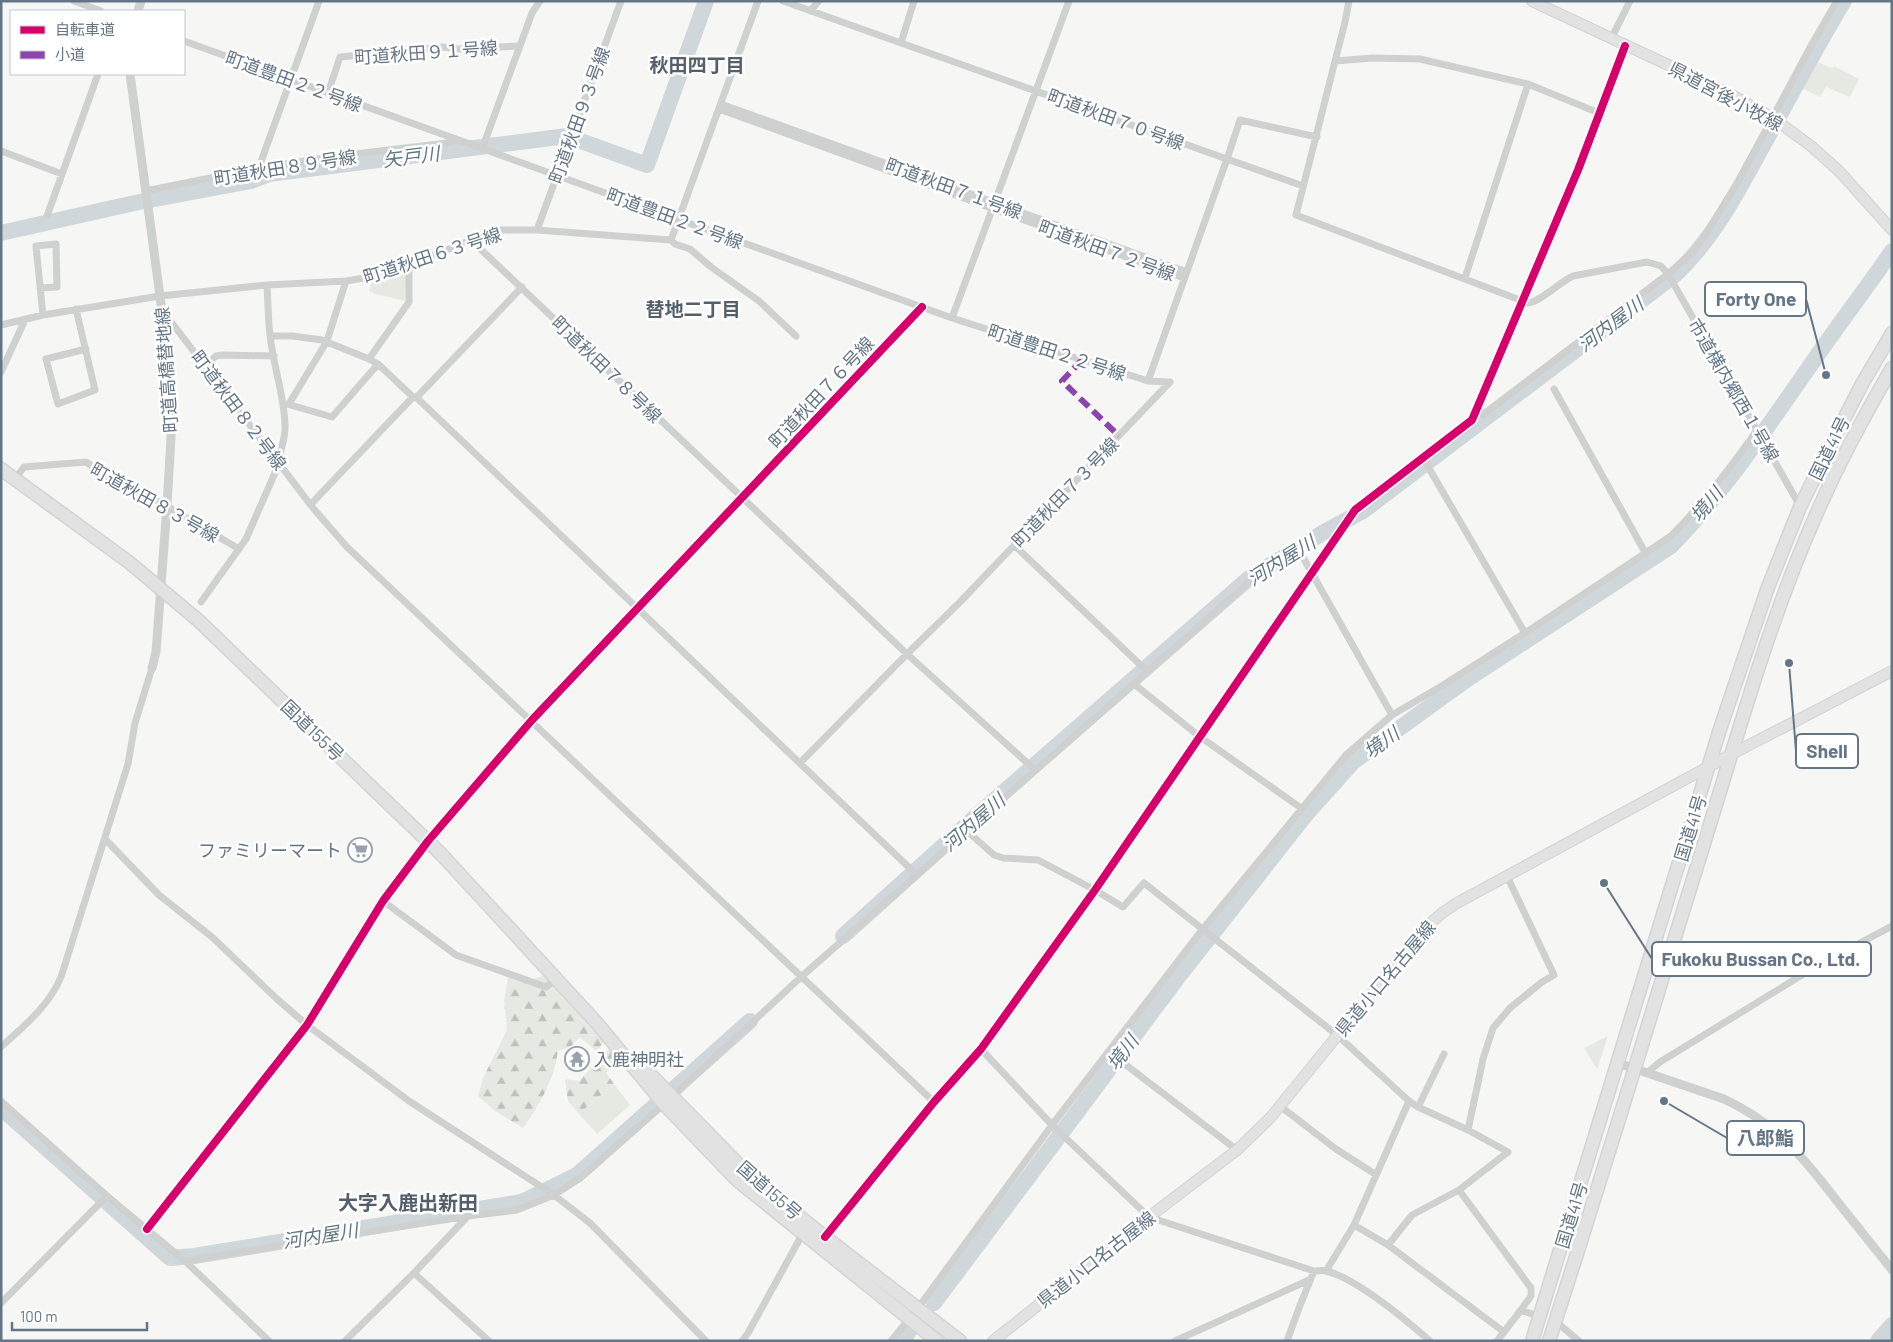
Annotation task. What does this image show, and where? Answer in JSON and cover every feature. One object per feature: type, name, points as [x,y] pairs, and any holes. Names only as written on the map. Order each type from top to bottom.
[{"type":"highway","name":"国道41号","points":[[1532,1341],[1709,766],[1771,579],[1800,506],[1848,410],[1892,333]]},
{"type":"highway","name":"国道41号","points":[[1548,1341],[1732,754],[1782,601],[1809,530],[1844,455],[1892,368]]},
{"type":"highway","name":"国道155号","points":[[1,469],[130,563],[161,587],[199,621],[428,841],[557,978],[668,1100],[738,1181],[937,1341]]},
{"type":"highway","name":"国道155号","points":[[668,1100],[752,1177],[825,1237],[960,1341]]},
{"type":"main road","name":"県道宮後小牧線","points":[[1532,1],[1730,94],[1773,118],[1832,164],[1892,230]]},
{"type":"main road","name":"県道小口名古屋線","points":[[993,1341],[1237,1150],[1271,1117],[1425,928],[1442,913],[1458,902],[1709,766],[1891,672]]},
{"type":"street","points":[[74,1],[98,10]]},
{"type":"street","points":[[258,170],[319,1]]},
{"type":"street","points":[[482,149],[532,13],[540,1]]},
{"type":"street","name":"町道秋田９３号線","points":[[537,230],[621,1]]},
{"type":"street","points":[[758,1],[671,240],[675,244],[690,249],[711,267],[759,301],[796,336]]},
{"type":"street","name":"町道秋田７０号線","points":[[783,1],[1303,186]]},
{"type":"street","points":[[810,11],[819,1]]},
{"type":"street","points":[[901,43],[914,1]]},
{"type":"street","points":[[952,318],[1069,1]]},
{"type":"street","points":[[1349,1],[1317,137],[1296,215],[1528,303],[1534,302],[1562,281],[1583,273],[1647,262],[1661,266],[1668,274]]},
{"type":"street","points":[[1611,39],[1630,1]]},
{"type":"street","points":[[1476,414],[1483,415],[1668,274],[1693,252],[1739,180],[1837,1]]},
{"type":"street","name":"町道豊田２２号線","points":[[185,41],[922,308],[1148,381],[1170,382]]},
{"type":"street","name":"町道秋田９１号線","points":[[328,93],[340,58],[444,47],[458,49],[520,46]]},
{"type":"street","points":[[825,1237],[934,1102],[981,1049],[1094,890],[1355,510],[1469,424],[1476,414],[1578,170],[1626,46]]},
{"type":"street","points":[[1334,62],[1373,58],[1420,59],[1528,84],[1599,113]]},
{"type":"street","points":[[47,216],[98,75]]},
{"type":"street","name":"町道高橋替地線","points":[[130,75],[160,296],[170,382],[172,420],[156,652],[152,668]]},
{"type":"street","points":[[1465,278],[1528,84]]},
{"type":"street","name":"町道秋田７１号線","points":[[720,106],[1186,275]]},
{"type":"street","points":[[1148,381],[1240,120],[1317,137]]},
{"type":"street","name":"町道秋田８９号線","points":[[145,192],[270,166],[438,144],[455,140]]},
{"type":"street","points":[[1,151],[62,174]]},
{"type":"street","name":"町道秋田６３号線","points":[[1,325],[43,315],[160,296],[267,285],[346,281],[376,276],[409,265],[496,230],[537,230],[671,240]]},
{"type":"street","name":"町道秋田７８号線","points":[[472,240],[906,654],[1035,770]]},
{"type":"street","points":[[40,288],[57,287],[56,244],[36,246],[40,288],[43,315]]},
{"type":"street","points":[[369,359],[409,302],[409,265]]},
{"type":"street","name":"市道横内郷西１号線","points":[[1668,274],[1800,506]]},
{"type":"street","points":[[286,404],[327,342],[346,281]]},
{"type":"street","points":[[201,602],[246,539],[278,466],[286,428],[286,404],[270,336],[267,285]]},
{"type":"street","points":[[312,506],[522,287]]},
{"type":"street","name":"町道秋田７６号線","points":[[147,1229],[307,1024],[383,901],[428,841],[532,720],[922,308]]},
{"type":"street","points":[[76,310],[86,349],[96,390],[58,404],[46,358],[86,349]]},
{"type":"street","name":"町道秋田８２号線","points":[[162,315],[169,319],[206,365],[312,506],[347,547],[934,1102]]},
{"type":"street","points":[[1,372],[25,320]]},
{"type":"street","points":[[270,336],[292,336],[327,342],[378,364],[454,433],[917,875]]},
{"type":"street","points":[[206,365],[222,355],[274,356]]},
{"type":"street","points":[[286,404],[332,417],[378,364]]},
{"type":"street","name":"町道秋田７３号線","points":[[800,762],[961,601],[1170,382]]},
{"type":"street","points":[[1554,389],[1646,554]]},
{"type":"street","points":[[891,1341],[918,1308],[1052,1124],[1203,930],[1346,755],[1392,714],[1440,687],[1525,633],[1671,536],[1688,520],[1743,451],[1757,430]]},
{"type":"street","points":[[1423,458],[1525,633]]},
{"type":"street","name":"町道秋田８３号線","points":[[15,479],[24,467],[82,462],[89,464],[122,486],[167,506],[238,549]]},
{"type":"street","points":[[1014,545],[1148,672]]},
{"type":"street","points":[[185,1261],[468,1216],[517,1210],[554,1194],[580,1178],[668,1100],[801,977],[1248,583],[1300,552],[1392,714]]},
{"type":"street","points":[[1,1047],[39,1012],[55,989],[63,971],[128,764],[135,723],[152,668]]},
{"type":"street","points":[[1134,684],[1199,736],[1301,808]]},
{"type":"street","points":[[967,831],[994,855],[1003,858],[1038,860],[1123,907],[1144,883],[1337,1035],[1409,1101],[1508,1152],[1458,1190],[1412,1215],[1388,1245]]},
{"type":"street","points":[[104,839],[159,895],[212,937],[277,999],[307,1024],[409,1101],[554,1194],[590,1223],[706,1341]]},
{"type":"street","points":[[1468,1130],[1483,1059],[1493,1028],[1510,1008],[1542,982],[1554,976],[1507,876]]},
{"type":"street","points":[[383,901],[456,955],[546,987],[557,978]]},
{"type":"street","points":[[1648,1072],[1660,1062],[1820,964],[1892,926]]},
{"type":"street","points":[[981,1049],[1052,1124],[1149,1217],[1314,1271],[1326,1271],[1354,1284],[1408,1322],[1430,1341]]},
{"type":"street","points":[[1109,1052],[1237,1150]]},
{"type":"street","points":[[1418,1107],[1444,1054]]},
{"type":"street","points":[[1618,1063],[1724,1099],[1741,1107],[1769,1126],[1804,1159],[1892,1270]]},
{"type":"street","points":[[1,1100],[106,1196],[185,1261],[269,1341]]},
{"type":"street","points":[[1326,1271],[1354,1225],[1409,1101]]},
{"type":"street","points":[[1280,1106],[1336,1148],[1375,1174]]},
{"type":"street","points":[[1458,1190],[1531,1288],[1531,1296],[1497,1341]]},
{"type":"street","points":[[1,1302],[106,1196]]},
{"type":"street","points":[[345,1341],[468,1216]]},
{"type":"street","points":[[1354,1225],[1388,1245],[1504,1332]]},
{"type":"street","points":[[742,1341],[802,1233]]},
{"type":"street","points":[[1288,1341],[1309,1280],[1314,1271]]},
{"type":"street","points":[[414,1273],[489,1341]]},
{"type":"street","points":[[1175,1341],[1309,1280]]},
{"type":"street","points":[[1521,1310],[1540,1317]]},
{"type":"street","points":[[1555,1321],[1578,1341]]},
{"type":"green space","points":[[1812,60],[1832,68],[1834,66],[1859,79],[1850,97],[1826,87],[1820,97],[1798,86]]},
{"type":"green space","points":[[402,270],[407,274],[405,301],[369,291],[371,283],[376,282],[375,279]]},
{"type":"green space","points":[[546,974],[606,1040],[596,1051],[580,1037],[571,1046],[558,1051],[550,1082],[523,1128],[495,1111],[478,1096],[483,1078],[507,1030],[504,1001],[508,977],[529,982]]},
{"type":"green space","points":[[1608,1036],[1597,1069],[1584,1048]]},
{"type":"green space","points":[[611,1046],[621,1058],[606,1073],[614,1084],[579,1114],[568,1101],[565,1079],[579,1081]]},
{"type":"green space","points":[[614,1084],[630,1105],[597,1134],[579,1114]]},
{"type":"waterway","name":"矢戸川","points":[[1,233],[139,202],[251,181],[269,174],[567,136],[647,165],[706,1]]},
{"type":"waterway","name":"河内屋川","points":[[843,936],[982,811],[1248,579],[1324,532],[1363,511],[1676,274],[1701,247],[1732,200],[1844,1]]},
{"type":"waterway","name":"境川","points":[[934,1303],[1179,976],[1304,817],[1353,762],[1466,680],[1671,546],[1728,481],[1892,251]]},
{"type":"waterway","name":"河内屋川","points":[[1,1108],[170,1258],[194,1256],[522,1202],[577,1175],[750,1021]]},
{"type":"waterway","points":[[1878,1341],[1892,1325]]},
{"type":"waterway","name":"境川","points":[[902,1341],[910,1330]]},
{"type":"marked path","points":[[1082,360],[1062,381],[1119,436]]},
{"type":"cycle path","points":[[825,1237],[934,1102],[981,1049],[1095,890],[1355,510],[1472,420],[1578,170],[1625,46]]},
{"type":"cycle path","points":[[147,1229],[307,1025],[383,901],[428,841],[532,720],[922,307]]},
{"type":"place","name":"Forty One","points":[[1826,375]]},
{"type":"place","name":"Shell","points":[[1789,663]]},
{"type":"place","name":"ファミリーマート","points":[[360,850]]},
{"type":"place","name":"Fukoku Bussan Co., Ltd.","points":[[1604,883]]},
{"type":"place","name":"入鹿神明社","points":[[577,1059]]},
{"type":"place","name":"八郎鮨","points":[[1664,1101]]},
{"type":"district","name":"秋田四丁目","points":[[697,64]]},
{"type":"district","name":"替地二丁目","points":[[693,308]]},
{"type":"district","name":"大字入鹿出新田","points":[[408,1202]]}]
